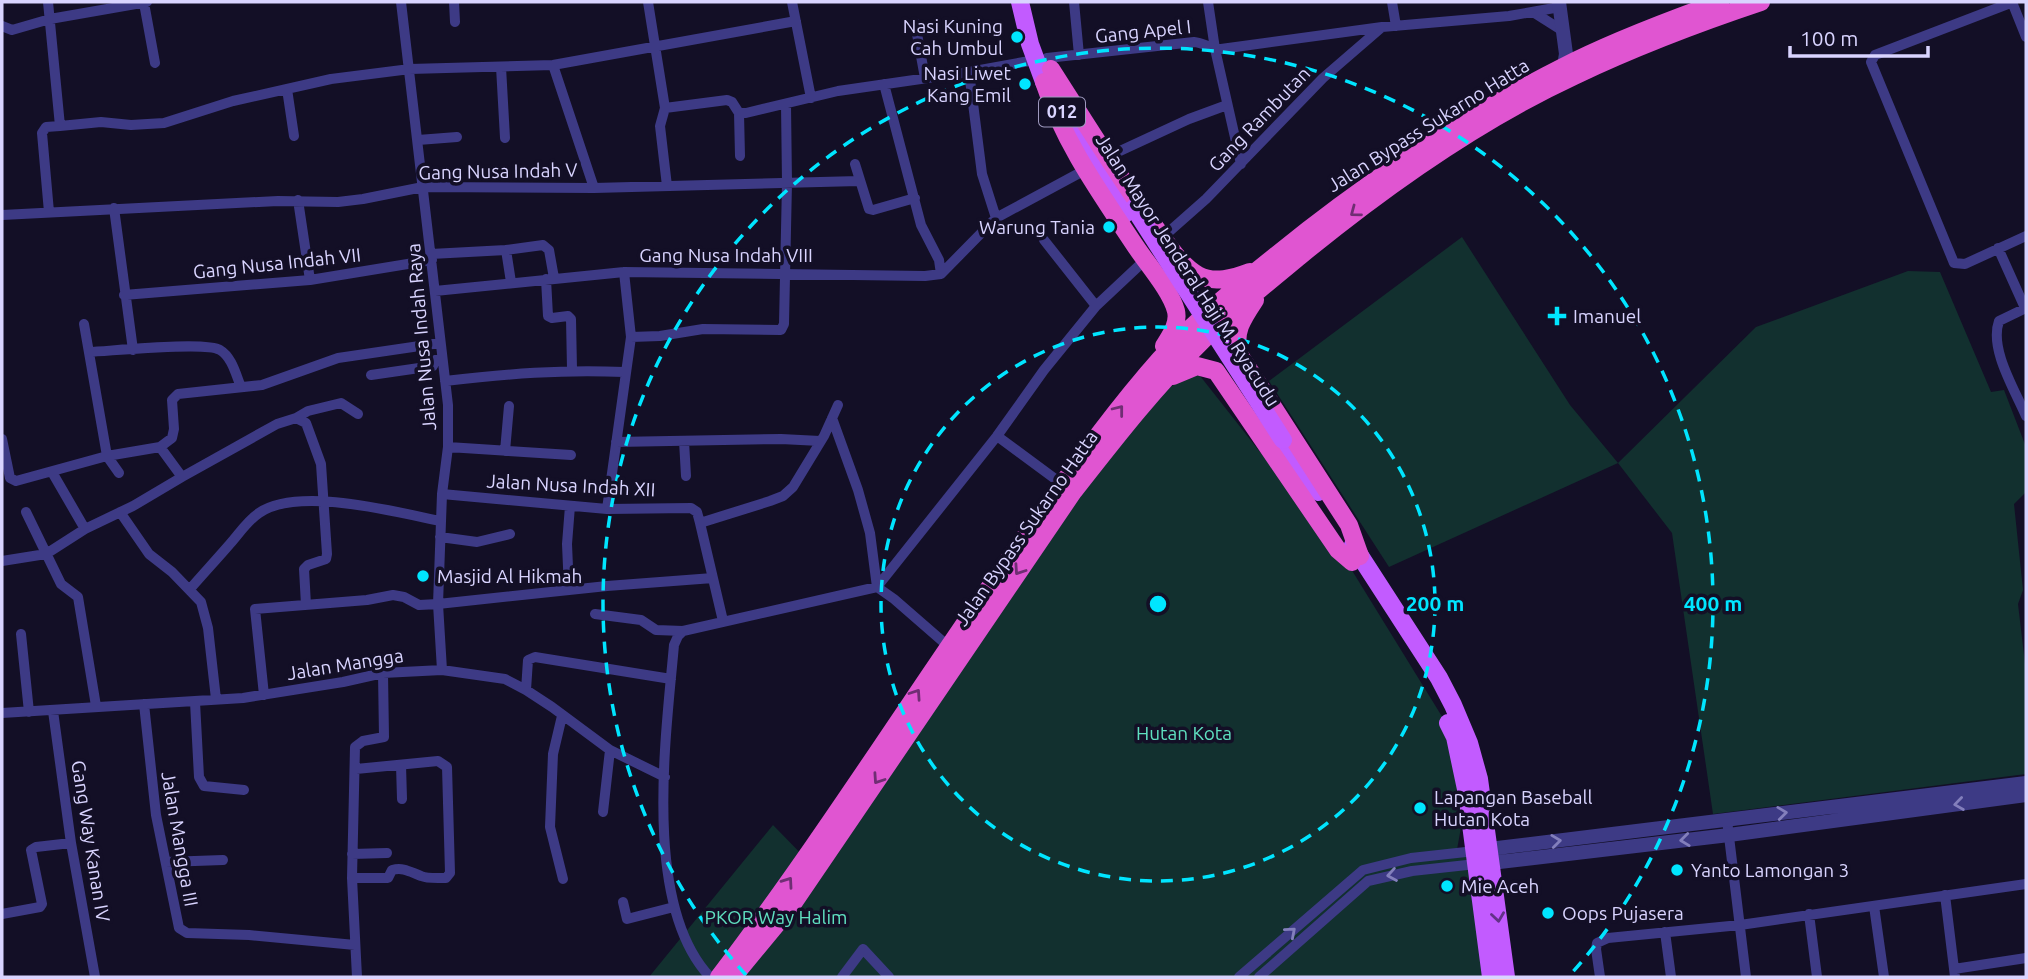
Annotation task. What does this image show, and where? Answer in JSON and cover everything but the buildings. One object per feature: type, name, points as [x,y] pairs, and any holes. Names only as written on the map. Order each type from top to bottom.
[{"type":"highway","name":"Jalan Bypass Sukarno Hatta","points":[[733,977],[790,908],[1062,484],[1148,373],[1182,337],[1264,265],[1334,209],[1400,163],[1501,100],[1564,66],[1720,2]]},
{"type":"highway","name":"Jalan Bypass Sukarno Hatta","points":[[719,977],[810,851],[948,646],[981,612],[1119,433],[1200,343],[1264,286],[1400,178],[1510,110],[1572,76],[1649,43],[1761,2]]},
{"type":"highway","points":[[1045,67],[1193,281],[1195,301],[1180,307],[1172,301]]},
{"type":"highway","points":[[1045,67],[1052,107],[1085,170],[1176,310],[1176,322],[1148,373]]},
{"type":"highway","points":[[1176,254],[1192,271],[1209,279],[1231,278],[1264,265]]},
{"type":"highway","points":[[1264,286],[1238,328],[1236,343],[1239,354],[1349,525],[1356,559]]},
{"type":"highway","points":[[1239,354],[1224,345],[1213,347],[1209,356],[1216,372],[1338,550],[1356,559]]},
{"type":"highway","points":[[1165,380],[1197,366],[1216,372]]},
{"type":"main road","name":"Jalan Mayor Jenderal Haji M. Ryacudu","points":[[1020,2],[1045,67],[1130,211],[1356,559],[1438,700],[1455,737],[1483,857]]},
{"type":"main road","name":"Jalan Mayor Jenderal Haji M. Ryacudu","points":[[1032,2],[1045,67]]},
{"type":"main road","points":[[1483,857],[1491,977]]},
{"type":"main road","points":[[1483,857],[1506,977]]},
{"type":"street","points":[[48,2],[60,126]]},
{"type":"street","points":[[2,26],[12,30],[50,19],[146,2],[155,63]]},
{"type":"street","name":"Jalan Nusa Indah Raya","points":[[401,2],[445,381],[448,447],[440,521],[438,604],[442,670]]},
{"type":"street","points":[[454,2],[455,22]]},
{"type":"street","points":[[648,2],[665,108],[660,126],[667,186]]},
{"type":"street","points":[[792,2],[811,98]]},
{"type":"street","points":[[1074,2],[1079,55]]},
{"type":"street","points":[[1208,2],[1214,49],[1241,164]]},
{"type":"street","points":[[1392,2],[1396,26]]},
{"type":"street","points":[[2026,37],[2013,2],[1875,55],[1871,62],[1954,264],[1965,264],[2026,236]]},
{"type":"street","points":[[1560,5],[1566,54],[1564,66]]},
{"type":"street","name":"Gang Apel I","points":[[739,113],[884,84],[969,72],[1045,67],[1079,55],[1194,43],[1209,44],[1214,49],[1382,27],[1533,12],[1560,5]]},
{"type":"street","points":[[1533,12],[1563,31]]},
{"type":"street","points":[[48,212],[43,130],[101,122],[131,125],[164,123],[233,101],[331,79],[410,69],[552,65],[796,21]]},
{"type":"street","points":[[915,23],[925,78]]},
{"type":"street","name":"Gang Rambutan","points":[[1163,237],[1206,199],[1323,78],[1382,27]]},
{"type":"street","points":[[552,65],[594,188]]},
{"type":"street","points":[[501,67],[505,138]]},
{"type":"street","points":[[969,72],[982,174],[996,218]]},
{"type":"street","points":[[884,84],[921,225],[939,260],[941,274]]},
{"type":"street","points":[[287,89],[294,136]]},
{"type":"street","points":[[665,108],[727,100],[732,102],[739,113],[740,156]]},
{"type":"street","points":[[631,337],[660,336],[696,329],[781,330],[784,324],[786,105]]},
{"type":"street","points":[[1107,157],[1189,119],[1227,105]]},
{"type":"street","points":[[418,141],[457,137]]},
{"type":"street","points":[[855,164],[867,208],[871,210],[915,198]]},
{"type":"street","points":[[941,274],[996,218],[1085,170]]},
{"type":"street","name":"Gang Nusa Indah V","points":[[2,215],[298,200],[356,200],[423,187],[594,188],[859,181]]},
{"type":"street","points":[[298,200],[310,280]]},
{"type":"street","points":[[114,208],[133,350]]},
{"type":"street","points":[[1044,240],[1096,306]]},
{"type":"street","points":[[432,257],[543,245],[549,250],[548,316],[568,316],[571,319],[572,369]]},
{"type":"street","points":[[1998,248],[2026,308],[1999,321],[1995,332],[2000,354],[2026,416]]},
{"type":"street","points":[[506,250],[512,282]]},
{"type":"street","name":"Gang Nusa Indah VII","points":[[124,296],[310,280],[432,257]]},
{"type":"street","points":[[595,614],[641,620],[656,630],[683,631],[877,587],[1096,306],[1145,260]]},
{"type":"street","points":[[607,509],[631,337],[624,272]]},
{"type":"street","name":"Gang Nusa Indah VIII","points":[[435,291],[624,272],[941,274]]},
{"type":"street","points":[[84,324],[107,456],[119,473]]},
{"type":"street","points":[[2,439],[11,480],[16,481],[107,456],[160,447],[172,438],[173,398],[178,394],[262,385],[338,358],[440,343]]},
{"type":"street","points":[[89,352],[166,347],[218,348],[228,356],[241,387]]},
{"type":"street","points":[[371,375],[433,366],[435,360],[442,358]]},
{"type":"street","points":[[445,381],[572,369],[624,372]]},
{"type":"street","points":[[2,561],[46,554],[85,529],[277,424],[308,411],[341,404],[358,414]]},
{"type":"street","points":[[723,621],[698,518],[783,496],[800,476],[838,405]]},
{"type":"street","points":[[505,451],[509,406]]},
{"type":"street","points":[[296,418],[306,422],[321,464],[327,554],[326,559],[304,569],[306,605]]},
{"type":"street","points":[[832,418],[870,533],[877,587],[948,646]]},
{"type":"street","points":[[1008,421],[1015,448]]},
{"type":"street","points":[[997,436],[1062,484]]},
{"type":"street","points":[[616,442],[781,439],[820,441]]},
{"type":"street","points":[[684,441],[686,476]]},
{"type":"street","points":[[160,447],[182,477]]},
{"type":"street","points":[[448,447],[571,455]]},
{"type":"street","points":[[52,472],[85,529]]},
{"type":"street","name":"Jalan Nusa Indah XII","points":[[442,494],[607,509],[691,508],[698,518]]},
{"type":"street","points":[[190,589],[257,514],[265,509],[285,504],[324,501],[369,506],[440,521]]},
{"type":"street","points":[[569,590],[567,552],[570,506]]},
{"type":"street","points":[[26,512],[61,584],[78,597],[96,706]]},
{"type":"street","points":[[120,512],[149,554],[201,602],[205,614],[216,699]]},
{"type":"street","points":[[440,537],[477,542],[510,534]]},
{"type":"street","points":[[264,695],[255,610],[367,600],[393,595],[419,605],[438,604],[713,579]]},
{"type":"street","points":[[683,631],[674,645],[666,733],[666,856],[674,907],[692,952],[710,977]]},
{"type":"street","points":[[21,634],[29,712]]},
{"type":"street","points":[[526,690],[528,660],[535,657],[671,678]]},
{"type":"street","name":"Jalan Mangga","points":[[2,713],[195,702],[264,695],[383,673],[442,670],[505,679],[526,690],[610,750],[666,777]]},
{"type":"street","points":[[357,977],[352,878],[355,747],[358,743],[384,737],[383,673]]},
{"type":"street","points":[[195,702],[201,784],[244,790]]},
{"type":"street","name":"Jalan Mangga III","points":[[144,704],[150,771],[176,923],[182,932],[249,935],[355,946]]},
{"type":"street","name":"Gang Way Kanan IV","points":[[53,711],[71,842],[95,977]]},
{"type":"street","points":[[562,716],[553,754],[550,827],[563,879]]},
{"type":"street","points":[[603,811],[610,750]]},
{"type":"street","points":[[352,878],[388,878],[392,870],[398,869],[413,870],[423,877],[449,877],[447,767],[438,761],[356,769]]},
{"type":"street","points":[[401,765],[402,799]]},
{"type":"street","points":[[1259,977],[1368,881],[1483,857],[1727,820],[2026,783]]},
{"type":"street","points":[[1240,977],[1363,870],[1411,858],[1483,857],[1729,835],[2026,795]]},
{"type":"street","points":[[1727,820],[1746,977]]},
{"type":"street","points":[[2,914],[40,907],[42,904],[31,850],[71,842]]},
{"type":"street","points":[[352,854],[387,853]]},
{"type":"street","points":[[166,862],[223,860]]},
{"type":"street","points":[[1600,977],[1596,949],[1600,940],[1740,925],[2026,884]]},
{"type":"street","points":[[1945,895],[1954,973],[2026,958]]},
{"type":"street","points":[[623,902],[627,919],[674,907]]},
{"type":"street","points":[[1874,906],[1884,977]]},
{"type":"street","points":[[1810,914],[1817,977]]},
{"type":"street","points":[[1665,932],[1671,977]]},
{"type":"street","points":[[842,977],[863,949],[889,977]]},
{"type":"green space","points":[[1462,237],[1570,405],[1618,463],[1389,567],[1269,381]]},
{"type":"green space","points":[[1908,271],[1940,272],[1991,392],[2004,390],[2026,447],[2026,492],[2014,504],[2023,590],[2018,604],[2026,672],[2026,774],[1713,814],[1672,533],[1618,463],[1756,327]]},
{"type":"green space","name":"Hutan Kota","points":[[1197,372],[1348,564],[1454,736],[1467,794],[1456,855],[1474,852],[1490,977],[649,977],[773,825],[814,867],[994,608],[1161,392]]},
{"type":"place","name":"Nasi Kuning Cah Umbul","points":[[1017,37]]},
{"type":"place","name":"Nasi Liwet Kang Emil","points":[[1025,84]]},
{"type":"place","name":"Warung Tania","points":[[1109,227]]},
{"type":"place","name":"Imanuel","points":[[1557,316]]},
{"type":"place","name":"Masjid Al Hikmah","points":[[423,576]]},
{"type":"place","name":"Lapangan Baseball Hutan Kota","points":[[1420,808]]},
{"type":"place","name":"Yanto Lamongan 3","points":[[1677,870]]},
{"type":"place","name":"Mie Aceh","points":[[1447,886]]},
{"type":"place","name":"Oops Pujasera","points":[[1548,913]]},
{"type":"park label","name":"PKOR Way Halim","points":[[776,917]]}]
